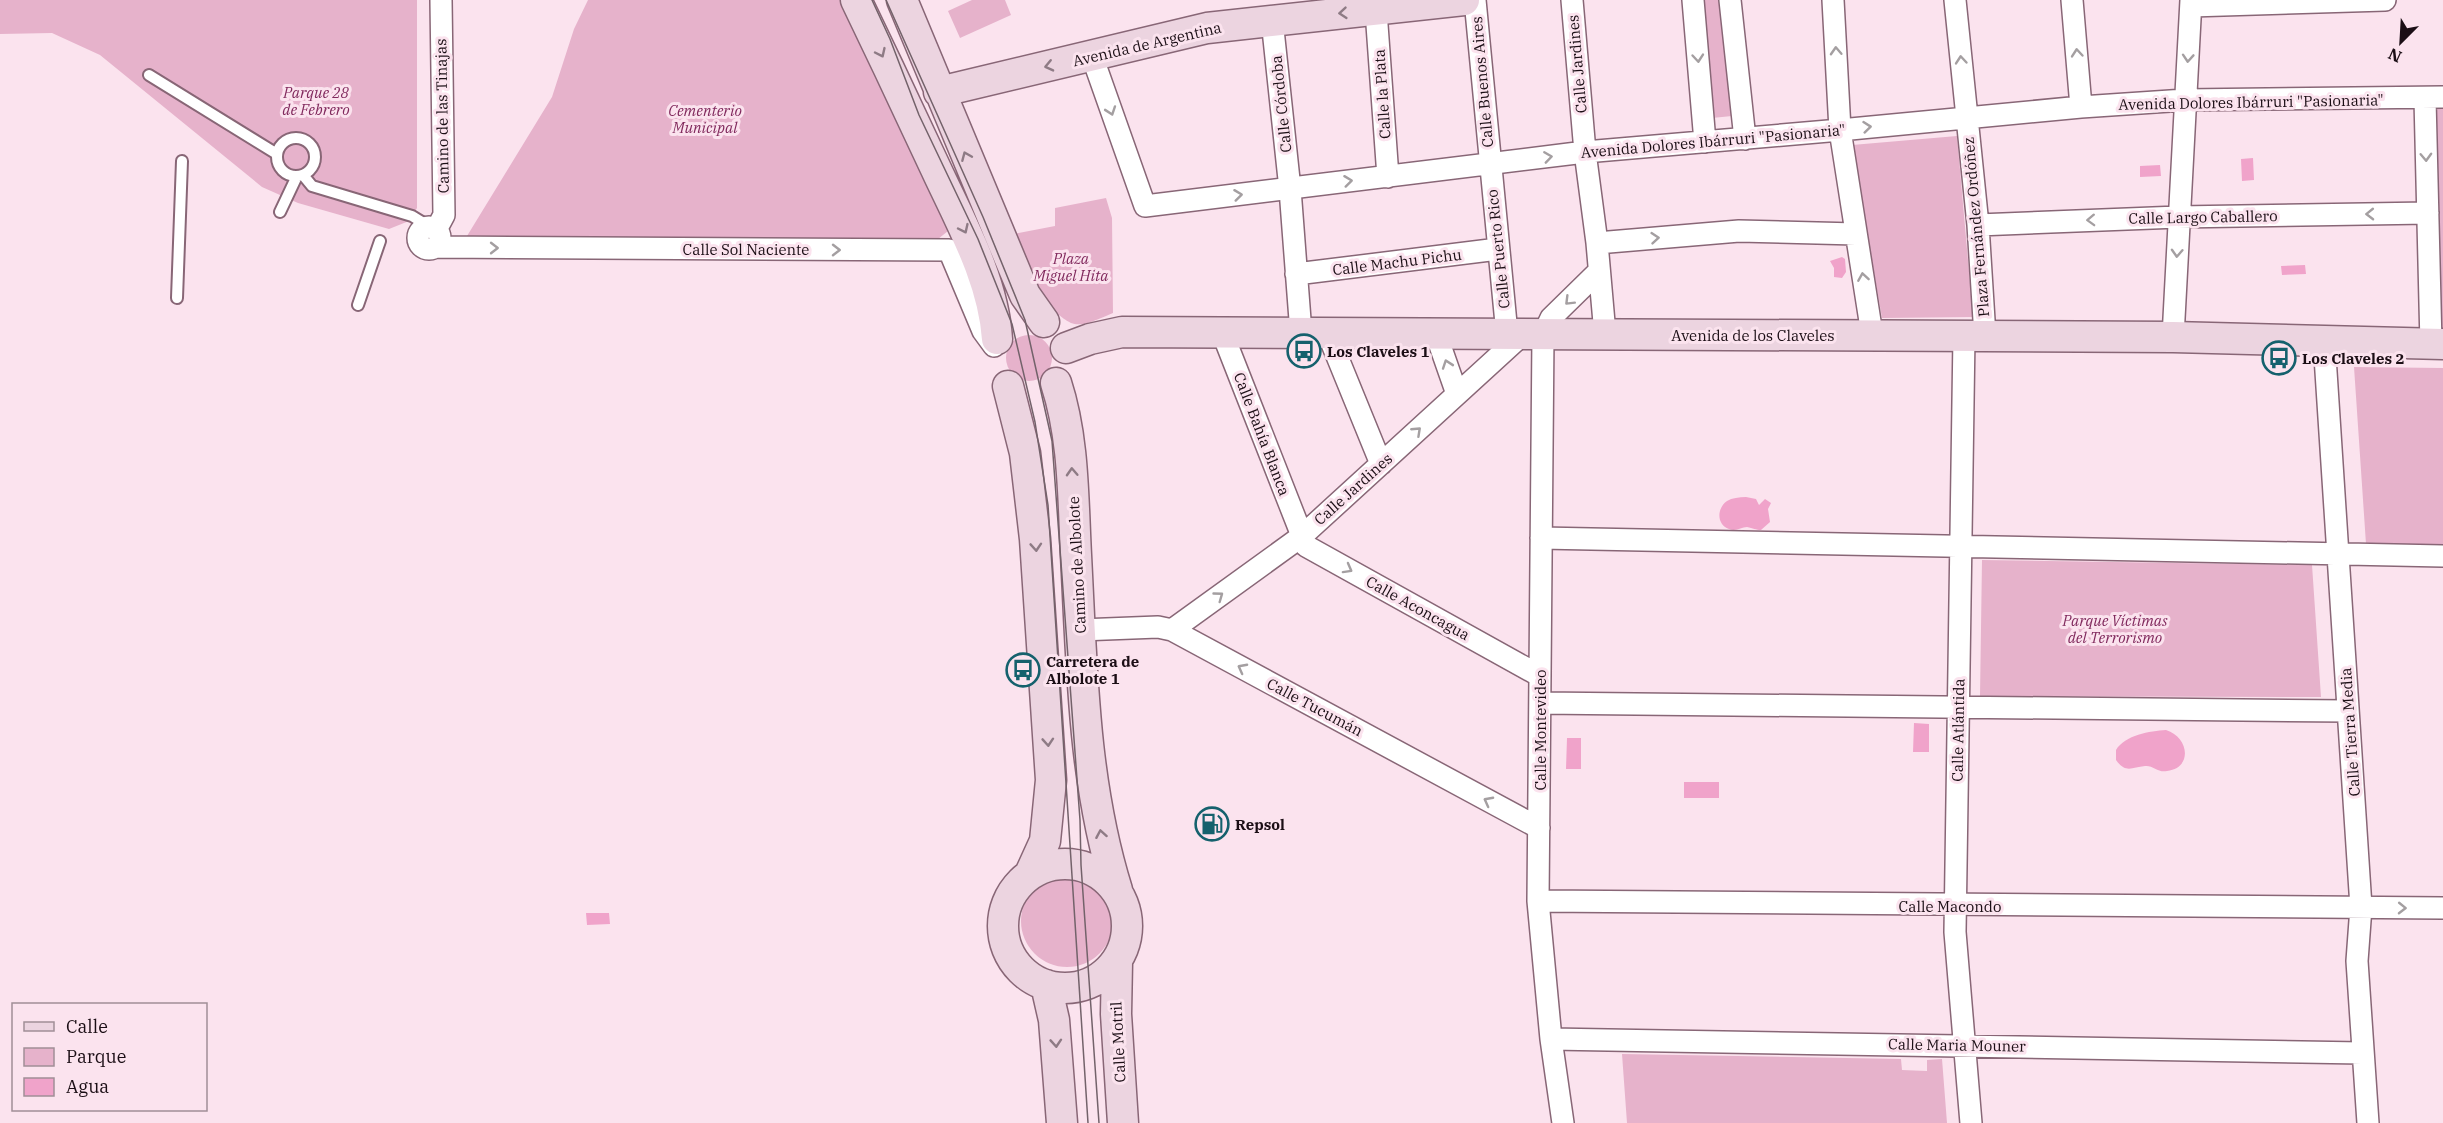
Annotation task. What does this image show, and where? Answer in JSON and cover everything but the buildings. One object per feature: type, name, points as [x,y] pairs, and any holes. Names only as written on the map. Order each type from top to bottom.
[{"type":"street","name":"Camino de las Tinajas","points":[[434,235],[444,215],[441,0]]},
{"type":"street","points":[[856,0],[968,237],[996,318],[993,360],[998,376],[1008,386],[1030,394],[1046,390],[1056,383],[1063,373],[1067,359],[1066,348],[1054,328],[1044,322],[1030,319],[1012,324],[995,343]]},
{"type":"street","points":[[902,0],[1025,295],[1044,322]]},
{"type":"street","name":"Avenida de Argentina","points":[[939,92],[1277,13],[1376,11],[1464,0]]},
{"type":"street","name":"Calle Buenos Aires","points":[[1475,0],[1490,164]]},
{"type":"street","name":"Calle Jardines","points":[[1572,0],[1585,152],[1597,243],[1605,334]]},
{"type":"street","points":[[1693,0],[1705,142]]},
{"type":"street","points":[[1730,0],[1744,139]]},
{"type":"street","points":[[1833,0],[1840,130],[1872,334]]},
{"type":"street","name":"Plaza Fernández Ordóñez","points":[[1955,0],[1978,225],[1974,336]]},
{"type":"street","points":[[2072,0],[2082,106]]},
{"type":"street","points":[[2173,337],[2191,3],[2385,0]]},
{"type":"street","name":"Calle la Plata","points":[[1376,11],[1388,177]]},
{"type":"street","name":"Calle Córdoba","points":[[1277,13],[1296,274],[1314,334],[1381,464]]},
{"type":"street","name":"Avenida Dolores Ibárruri \"Pasionaria\"","points":[[1092,56],[1145,206],[1585,152],[2082,106],[2185,100],[2434,98]]},
{"type":"street","points":[[2434,98],[2428,213],[2437,344]]},
{"type":"street","name":"Calle Puerto Rico","points":[[1490,164],[1498,249],[1524,334]]},
{"type":"street","name":"Calle Largo Caballero","points":[[1978,225],[2178,217],[2428,213]]},
{"type":"street","points":[[1597,243],[1739,231],[1856,234]]},
{"type":"street","name":"Calle Sol Naciente","points":[[434,235],[949,250],[983,331],[995,343]]},
{"type":"street","name":"Calle Machu Pichu","points":[[1296,274],[1498,249]]},
{"type":"street","name":"Calle Jardines","points":[[1172,630],[1302,536],[1524,334],[1551,318],[1599,271]]},
{"type":"street","name":"Avenida de los Claveles","points":[[1066,348],[1090,339],[1122,332],[1872,334],[2173,337],[2437,344]]},
{"type":"street","name":"Calle Bahía Blanca","points":[[1222,332],[1302,536]]},
{"type":"street","points":[[1436,334],[1457,394]]},
{"type":"street","name":"Calle Montevideo","points":[[1524,334],[1541,538],[1538,902],[1551,1039],[1563,1123]]},
{"type":"street","name":"Calle Atlántida","points":[[1971,1123],[1955,932],[1961,546],[1974,336]]},
{"type":"street","name":"Calle Tierra Media","points":[[2324,341],[2361,908],[2357,961],[2368,1123]]},
{"type":"street","name":"Camino de Albolote","points":[[1056,383],[1071,453],[1080,630],[1091,775],[1103,844],[1117,890]]},
{"type":"street","points":[[1008,386],[1025,453],[1035,539],[1051,780],[1045,841],[1030,874]]},
{"type":"street","name":"Calle Aconcagua","points":[[1302,536],[1306,546],[1540,676]]},
{"type":"street","points":[[1541,538],[2443,556]]},
{"type":"street","name":"Calle Tucumán","points":[[1080,630],[1158,627],[1172,630],[1539,828]]},
{"type":"street","points":[[1540,703],[2348,711]]},
{"type":"street","points":[[1060,863],[1085,866],[1102,875],[1117,890],[1128,920],[1127,936],[1117,962],[1103,975],[1089,984],[1066,988],[1046,985],[1029,976],[1013,960],[1006,947],[1003,915],[1008,900],[1017,885],[1030,874],[1046,866],[1060,863]]},
{"type":"street","name":"Calle Macondo","points":[[1538,902],[2443,909]]},
{"type":"street","name":"Calle Motril","points":[[1117,962],[1116,1014],[1123,1123]]},
{"type":"street","points":[[1046,985],[1054,1020],[1062,1123]]},
{"type":"street","name":"Calle Maria Mouner","points":[[1551,1039],[2362,1053]]},
{"type":"lane","points":[[149,75],[277,154]]},
{"type":"lane","points":[[280,212],[300,175],[313,166],[315,160],[310,142],[300,138],[291,138],[282,144],[277,154],[280,167],[284,172],[300,175],[312,186],[412,216],[434,235]]},
{"type":"lane","points":[[177,298],[182,161]]},
{"type":"lane","points":[[358,305],[380,241]]},
{"type":"green space","name":"Parque 28 de Febrero","points":[[0,0],[417,0],[417,208],[409,221],[389,229],[298,203],[262,187],[100,55],[52,33],[0,34]]},
{"type":"green space","name":"Cementerio Municipal","points":[[588,0],[845,0],[953,227],[938,239],[467,236],[552,97],[574,29]]},
{"type":"green space","points":[[972,0],[1005,0],[1011,15],[960,38],[948,11]]},
{"type":"green space","points":[[1701,0],[1721,0],[1732,116],[1712,118]]},
{"type":"green space","points":[[2443,108],[2443,328],[2440,328],[2432,109]]},
{"type":"green space","points":[[1957,136],[1973,317],[1882,318],[1852,145]]},
{"type":"green space","name":"Plaza Miguel Hita","points":[[1106,198],[1112,218],[1113,313],[1087,323],[1071,323],[1041,307],[1008,235],[1055,226],[1055,208]]},
{"type":"green space","points":[[1034,335],[1046,341],[1051,349],[1051,367],[1046,375],[1038,380],[1024,381],[1016,378],[1009,371],[1006,353],[1009,345],[1016,338]]},
{"type":"green space","points":[[2354,367],[2443,368],[2443,546],[2366,544]]},
{"type":"green space","name":"Parque Víctimas del Terrorismo","points":[[1982,560],[2312,565],[2321,697],[1980,696]]},
{"type":"green space","points":[[1067,875],[1084,879],[1099,889],[1109,904],[1113,921],[1109,938],[1099,953],[1084,963],[1067,967],[1050,963],[1035,953],[1025,938],[1021,921],[1025,904],[1035,889],[1050,879]]},
{"type":"green space","points":[[1622,1054],[1901,1059],[1902,1070],[1927,1071],[1927,1060],[1942,1059],[1947,1123],[1627,1123]]},
{"type":"water","points":[[2253,158],[2254,180],[2242,181],[2241,159]]},
{"type":"water","points":[[2160,165],[2161,176],[2140,177],[2140,166]]},
{"type":"water","points":[[1842,257],[1845,259],[1846,272],[1842,278],[1834,277],[1834,268],[1830,261]]},
{"type":"water","points":[[2305,265],[2306,274],[2282,275],[2281,266]]},
{"type":"water","points":[[1746,497],[1756,499],[1759,505],[1765,499],[1771,503],[1768,509],[1770,522],[1761,530],[1747,527],[1732,530],[1725,527],[1719,516],[1721,508],[1731,499]]},
{"type":"water","points":[[1914,723],[1929,724],[1929,752],[1913,752]]},
{"type":"water","points":[[2166,730],[2180,739],[2185,752],[2184,759],[2175,769],[2164,771],[2148,766],[2129,769],[2116,760],[2116,750],[2125,741],[2146,733]]},
{"type":"water","points":[[1567,738],[1581,738],[1581,769],[1566,769]]},
{"type":"water","points":[[1684,782],[1719,782],[1719,798],[1684,798]]},
{"type":"water","points":[[586,913],[609,913],[610,924],[587,925]]},
{"type":"tram line","points":[[872,0],[890,39],[919,115],[978,239],[1012,324],[1035,422],[1048,505],[1088,1123]]},
{"type":"tram line","points":[[886,0],[983,217],[1025,320],[1052,441],[1080,820],[1081,865],[1099,1123]]},
{"type":"place","name":"Los Claveles 1","points":[[1304,351]]},
{"type":"place","name":"Los Claveles 2","points":[[2279,358]]},
{"type":"place","name":"Carretera de Albolote 1","points":[[1023,670]]},
{"type":"place","name":"Repsol","points":[[1212,824]]}]
